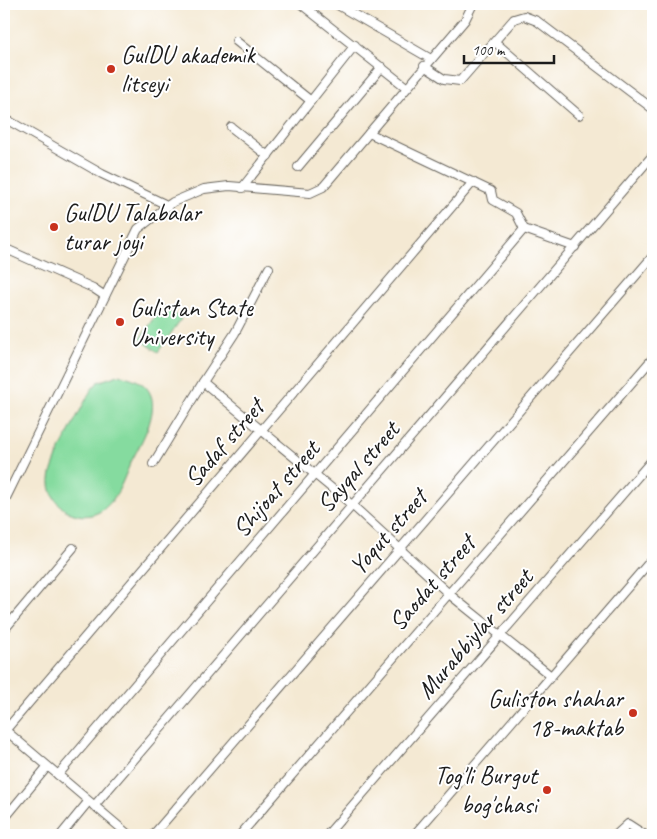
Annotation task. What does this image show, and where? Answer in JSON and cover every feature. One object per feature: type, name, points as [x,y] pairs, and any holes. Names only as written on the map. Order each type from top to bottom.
[{"type":"street","points":[[301,4],[406,87]]},
{"type":"street","points":[[336,4],[430,58]]},
{"type":"street","points":[[4,502],[138,229],[169,206],[204,189],[242,188],[310,193],[323,187],[430,58],[465,20],[472,4]]},
{"type":"street","points":[[424,66],[444,79],[460,81],[514,19],[524,16],[537,21],[653,109]]},
{"type":"street","points":[[236,41],[311,101]]},
{"type":"street","points":[[495,42],[579,115]]},
{"type":"street","points":[[242,188],[355,45]]},
{"type":"street","points":[[298,167],[382,67]]},
{"type":"street","points":[[4,118],[102,174],[169,206]]},
{"type":"street","points":[[231,127],[268,156]]},
{"type":"street","points":[[369,133],[491,191],[493,200],[516,213],[524,229],[575,247]]},
{"type":"street","name":"Sayqal street","points":[[91,804],[352,505],[653,155]]},
{"type":"street","name":"Sadaf street","points":[[4,731],[473,182]]},
{"type":"street","name":"Shijoat street","points":[[58,775],[524,229]]},
{"type":"street","points":[[4,248],[93,288],[105,296]]},
{"type":"street","name":"Yoqut street","points":[[153,835],[653,256]]},
{"type":"street","points":[[153,464],[234,333],[269,268]]},
{"type":"street","name":"Saodat street","points":[[240,835],[653,358]]},
{"type":"street","points":[[203,382],[352,505],[449,594],[551,676]]},
{"type":"street","name":"Murabbiylar street","points":[[327,835],[653,459]]},
{"type":"street","points":[[4,630],[73,548]]},
{"type":"street","points":[[414,835],[653,558]]},
{"type":"street","points":[[4,731],[129,835]]},
{"type":"street","points":[[4,819],[47,768]]},
{"type":"street","points":[[61,835],[91,804]]},
{"type":"street","points":[[616,835],[628,824],[645,835]]},
{"type":"green space","points":[[163,306],[181,319],[158,352],[140,339]]},
{"type":"green space","points":[[118,375],[136,380],[147,388],[152,399],[149,425],[120,487],[110,503],[103,510],[95,514],[83,516],[74,514],[64,509],[56,501],[51,491],[50,480],[55,461],[91,390],[98,382]]},
{"type":"place","name":"GulDU akademik litseyi","points":[[111,69]]},
{"type":"place","name":"GulDU Talabalar turar joyi","points":[[54,227]]},
{"type":"place","name":"Gulistan State University","points":[[120,322]]},
{"type":"place","name":"Guliston shahar 18-maktab","points":[[633,713]]},
{"type":"place","name":"Tog'li Burgut bog'chasi","points":[[547,790]]}]
